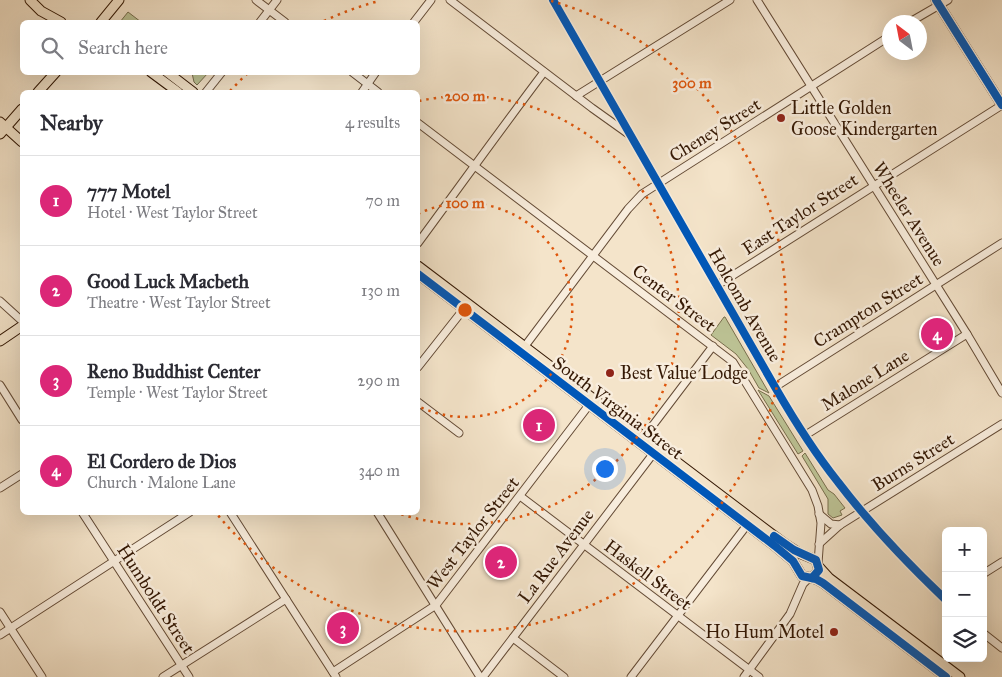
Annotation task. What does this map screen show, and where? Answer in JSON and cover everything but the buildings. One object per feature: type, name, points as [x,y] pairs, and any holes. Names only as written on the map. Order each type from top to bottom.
[{"type":"main road","points":[[30,0],[49,20]]},
{"type":"main road","points":[[103,20],[119,0]]},
{"type":"main road","points":[[941,2],[1002,105]]},
{"type":"main road","points":[[41,10],[58,20]]},
{"type":"main road","points":[[40,90],[53,75]]},
{"type":"main road","points":[[155,75],[175,90]]},
{"type":"main road","points":[[171,75],[190,90]]},
{"type":"main road","points":[[162,81],[171,83],[183,90]]},
{"type":"main road","points":[[20,111],[2,128],[20,141]]},
{"type":"main road","name":"South Virginia Street","points":[[420,268],[589,405],[794,561],[798,569]]},
{"type":"main road","name":"South Virginia Street","points":[[420,276],[463,310],[494,328],[519,347],[525,346],[785,544],[808,557]]},
{"type":"main road","points":[[0,341],[20,327]]},
{"type":"main road","points":[[589,405],[601,405]]},
{"type":"main road","points":[[946,677],[831,588],[819,580],[802,576],[798,569],[800,560],[808,557],[813,558],[828,578],[960,677]]},
{"type":"main road","points":[[810,578],[817,573],[819,565]]},
{"type":"street","points":[[256,0],[282,20]]},
{"type":"street","points":[[262,20],[277,0]]},
{"type":"street","points":[[416,20],[431,0]]},
{"type":"street","points":[[450,0],[629,134]]},
{"type":"street","name":"Holcomb Avenue","points":[[553,0],[804,436],[838,482],[902,556],[942,595]]},
{"type":"street","points":[[576,96],[730,0]]},
{"type":"street","name":"Wheeler Avenue","points":[[757,0],[999,383],[1002,393]]},
{"type":"street","points":[[921,15],[941,2]]},
{"type":"street","name":"Cheney Street","points":[[525,346],[633,203],[644,192],[882,41]]},
{"type":"street","points":[[420,240],[544,72]]},
{"type":"street","points":[[208,90],[220,75]]},
{"type":"street","points":[[355,75],[375,90]]},
{"type":"street","points":[[363,90],[374,75]]},
{"type":"street","name":"East Taylor Street","points":[[716,286],[1002,105]]},
{"type":"street","name":"Center Street","points":[[420,125],[733,362],[809,484],[815,498],[821,528],[819,565]]},
{"type":"street","name":"Crampton Street","points":[[775,387],[1002,242]]},
{"type":"street","points":[[0,301],[20,319]]},
{"type":"street","points":[[420,364],[463,310]]},
{"type":"street","name":"Malone Lane","points":[[804,436],[967,334]]},
{"type":"street","points":[[644,437],[713,346]]},
{"type":"street","points":[[0,385],[20,417]]},
{"type":"street","points":[[420,404],[459,433]]},
{"type":"street","name":"West Taylor Street","points":[[334,674],[436,605],[589,405]]},
{"type":"street","name":"Burns Street","points":[[819,544],[840,526],[1002,424]]},
{"type":"street","name":"La Rue Avenue","points":[[482,677],[653,454]]},
{"type":"street","points":[[0,488],[20,475]]},
{"type":"street","name":"Haskell Street","points":[[520,496],[758,677]]},
{"type":"street","points":[[819,514],[830,524],[840,526]]},
{"type":"street","name":"Humboldt Street","points":[[84,515],[189,677]]},
{"type":"street","points":[[0,635],[185,515]]},
{"type":"street","points":[[232,515],[334,674]]},
{"type":"street","points":[[379,515],[482,677]]},
{"type":"street","points":[[631,677],[747,525]]},
{"type":"street","points":[[986,572],[1002,562]]},
{"type":"street","points":[[744,677],[790,614],[802,584],[810,578]]},
{"type":"street","points":[[163,677],[286,599]]},
{"type":"street","points":[[0,612],[42,677]]},
{"type":"street","points":[[987,636],[1002,648]]},
{"type":"street","points":[[512,638],[564,677]]},
{"type":"green space","points":[[128,12],[138,20],[122,20]]},
{"type":"green space","points":[[192,75],[206,75],[197,85]]},
{"type":"green space","points":[[724,317],[769,393],[759,388],[748,369],[736,354],[711,335]]},
{"type":"green space","points":[[758,390],[769,396],[803,451],[798,454]]},
{"type":"green space","points":[[805,453],[828,490],[834,494],[845,508],[840,511],[842,515],[833,518],[828,514],[828,499],[802,456]]},
{"type":"cycle path","points":[[553,0],[789,412],[829,471],[863,513],[942,596]]},
{"type":"cycle path","points":[[936,0],[1002,105]]},
{"type":"cycle path","points":[[420,276],[775,546],[793,561],[802,576],[816,579],[823,583],[946,677]]},
{"type":"cycle path","points":[[774,536],[794,550],[816,560],[819,570],[812,578]]},
{"type":"place","name":"Little Golden Goose Kindergarten","points":[[781,118]]},
{"type":"place","name":"El Cordero de Dios","points":[[937,334]]},
{"type":"place","name":"Best Value Lodge","points":[[610,373]]},
{"type":"place","name":"777 Motel","points":[[539,425]]},
{"type":"place","name":"Good Luck Macbeth","points":[[501,562]]},
{"type":"place","name":"Reno Buddhist Center","points":[[343,628]]},
{"type":"place","name":"Ho Hum Motel","points":[[834,632]]}]
